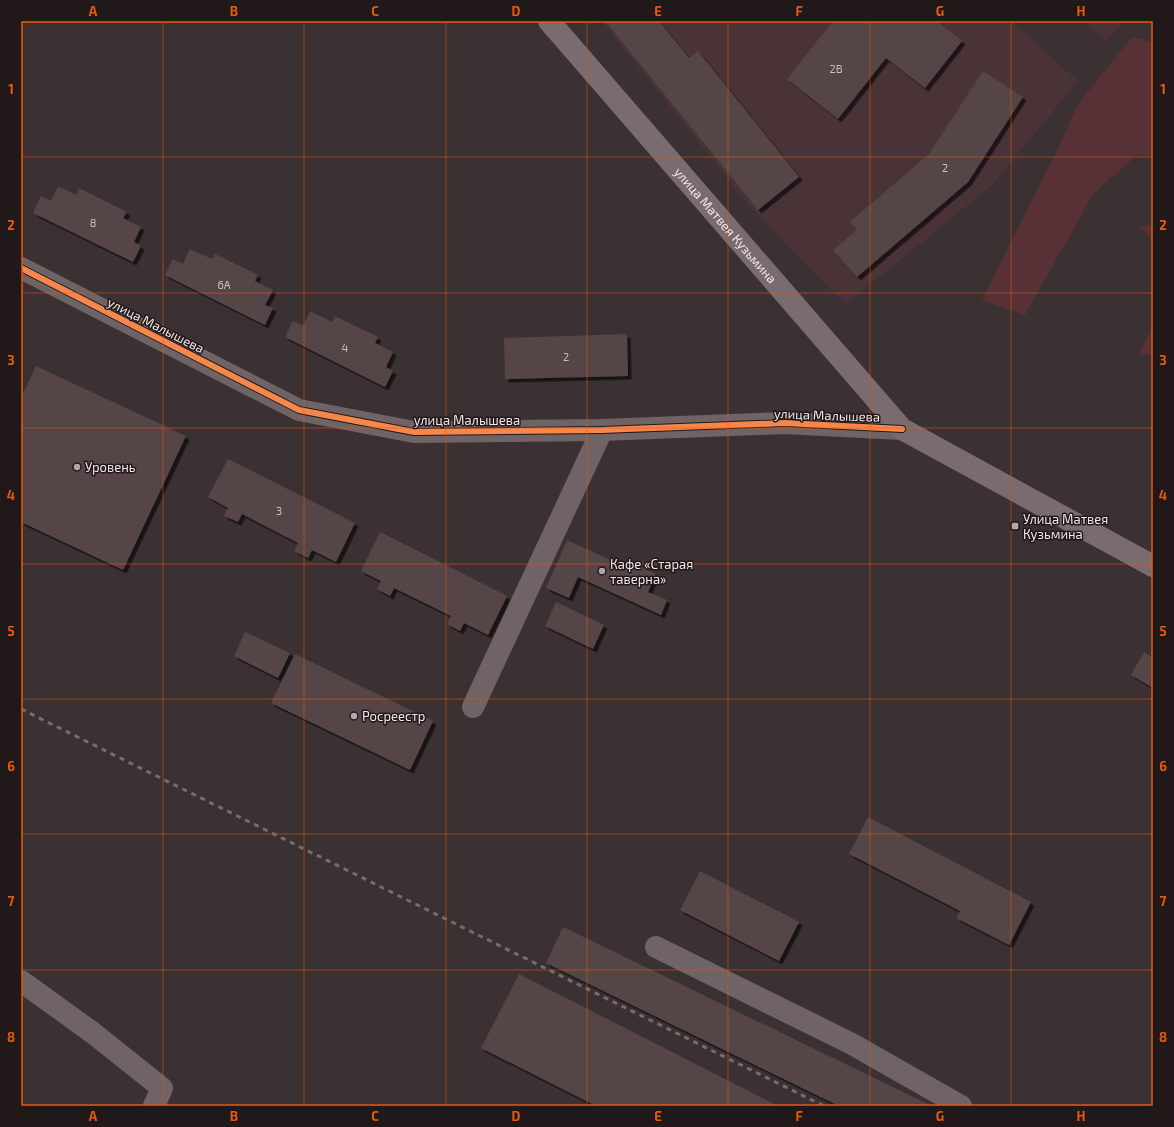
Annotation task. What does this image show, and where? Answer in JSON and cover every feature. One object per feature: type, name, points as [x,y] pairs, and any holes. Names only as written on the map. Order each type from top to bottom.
[{"type":"main road","name":"улица Матвея Кузьмина","points":[[549,21],[902,429]]},
{"type":"main road","points":[[902,429],[1153,566]]},
{"type":"street","name":"улица Малышева","points":[[21,268],[299,410],[414,432],[602,430],[785,423],[902,429]]},
{"type":"street","points":[[473,708],[602,430]]},
{"type":"street","points":[[656,947],[852,1044],[962,1106]]},
{"type":"street","points":[[21,981],[94,1034],[162,1088],[154,1106]]},
{"type":"shaded area","points":[[602,21],[1012,21],[1078,81],[992,185],[845,305],[751,208]]},
{"type":"shaded area","points":[[1083,21],[1125,21],[1106,41]]},
{"type":"shaded area","points":[[1132,37],[1153,42],[1153,158],[1138,154],[1093,194],[1025,315],[982,300],[1079,103]]},
{"type":"shaded area","points":[[1153,224],[1153,239],[1140,228]]},
{"type":"shaded area","points":[[1153,325],[1153,355],[1139,355],[1151,329]]},
{"type":"building","points":[[605,21],[659,21],[689,58],[698,51],[799,177],[758,210]]},
{"type":"building","points":[[833,21],[937,21],[962,41],[925,88],[886,58],[838,119],[787,79]]},
{"type":"building","points":[[983,71],[1023,97],[968,182],[857,277],[833,250],[857,230],[850,222],[929,154]]},
{"type":"building","points":[[58,186],[76,195],[79,188],[127,212],[123,218],[141,227],[134,242],[141,246],[133,262],[33,213],[41,196],[51,201]]},
{"type":"building","points":[[190,249],[212,259],[215,254],[258,275],[255,281],[273,290],[265,305],[273,308],[265,325],[165,275],[173,259],[183,264]]},
{"type":"building","points":[[310,311],[332,322],[335,316],[378,337],[375,343],[393,352],[386,367],[393,371],[385,387],[285,337],[293,321],[303,326]]},
{"type":"building","points":[[627,334],[628,376],[505,379],[504,338]]},
{"type":"building","points":[[36,366],[186,436],[123,570],[21,522],[21,398]]},
{"type":"building","points":[[228,459],[355,523],[336,562],[312,550],[308,558],[294,551],[298,543],[242,514],[238,522],[224,516],[228,508],[208,497]]},
{"type":"building","points":[[380,532],[507,596],[488,635],[464,623],[460,631],[447,624],[451,616],[394,588],[390,596],[377,589],[381,581],[361,571]]},
{"type":"building","points":[[567,540],[632,570],[635,564],[656,574],[648,592],[667,600],[661,615],[578,577],[569,598],[546,588]]},
{"type":"building","points":[[556,602],[604,625],[593,649],[545,626]]},
{"type":"building","points":[[245,632],[290,653],[278,678],[234,656]]},
{"type":"building","points":[[1144,652],[1153,658],[1153,688],[1131,675]]},
{"type":"building","points":[[295,654],[433,721],[410,770],[271,703]]},
{"type":"building","points":[[868,817],[1031,902],[1009,945],[956,918],[960,911],[849,854]]},
{"type":"building","points":[[700,871],[799,922],[779,961],[680,910]]},
{"type":"building","points":[[563,927],[932,1106],[839,1106],[546,963]]},
{"type":"building","points":[[519,974],[778,1106],[596,1106],[481,1048]]},
{"type":"railway","points":[[21,709],[824,1106]]},
{"type":"cycle path","points":[[21,268],[299,410],[414,432],[602,430],[785,423],[902,429]]},
{"type":"place","name":"Уровень","points":[[77,467]]},
{"type":"place","name":"Улица Матвея Кузьмина","points":[[1015,526]]},
{"type":"place","name":"Кафе «Старая таверна»","points":[[602,571]]},
{"type":"place","name":"Росреестр","points":[[354,716]]}]
